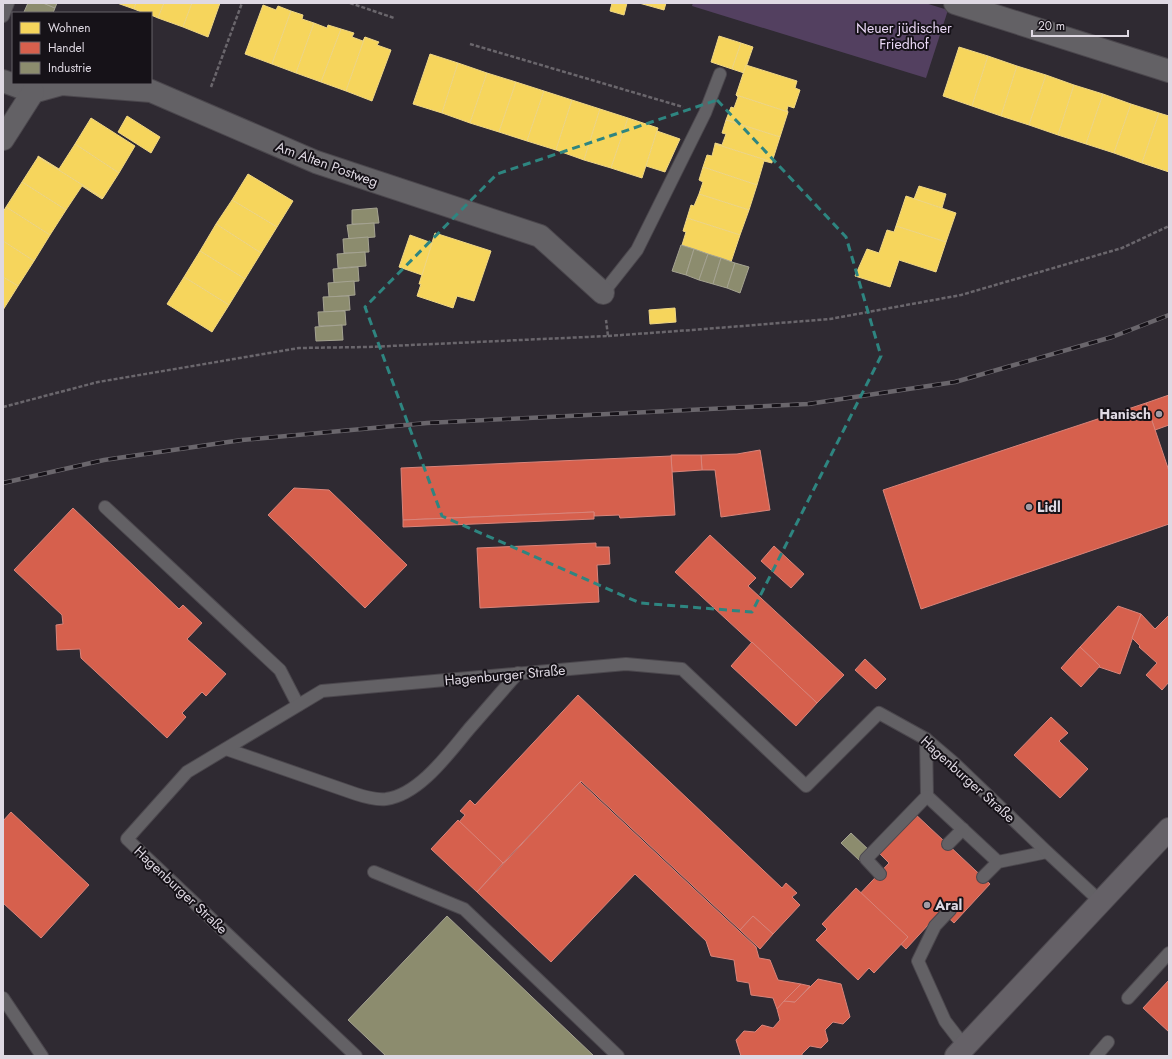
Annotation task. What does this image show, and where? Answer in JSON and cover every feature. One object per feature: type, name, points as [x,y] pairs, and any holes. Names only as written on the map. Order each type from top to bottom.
[{"type":"main road","points":[[961,1051],[1169,830]]},
{"type":"street","points":[[955,3],[1169,71]]},
{"type":"street","points":[[3,81],[33,92],[3,139]]},
{"type":"street","name":"Am Alten Postweg","points":[[33,92],[62,84],[151,91],[316,162],[540,236],[603,293]]},
{"type":"lane","points":[[3,16],[8,3]]},
{"type":"lane","points":[[603,293],[637,250],[705,113],[720,74]]},
{"type":"lane","points":[[105,507],[280,670],[298,705]]},
{"type":"lane","name":"Hagenburger Straße","points":[[356,1056],[127,839],[187,772],[322,691],[626,664],[682,669],[806,786],[879,713],[926,739],[953,762],[1101,902]]},
{"type":"lane","points":[[226,749],[356,794],[372,799],[386,799],[401,794],[416,785],[436,768],[518,673]]},
{"type":"lane","points":[[880,874],[866,859],[927,796],[926,739]]},
{"type":"lane","points":[[927,796],[998,862]]},
{"type":"lane","points":[[948,844],[963,829]]},
{"type":"lane","points":[[983,876],[998,862],[1047,852]]},
{"type":"lane","points":[[374,872],[464,909],[618,1056]]},
{"type":"lane","points":[[950,910],[933,924],[918,961],[944,1021],[961,1051]]},
{"type":"lane","points":[[1128,998],[1169,953]]},
{"type":"lane","points":[[3,998],[42,1056]]},
{"type":"lane","points":[[1096,1056],[1108,1042]]},
{"type":"path","points":[[201,113],[242,3]]},
{"type":"path","points":[[350,3],[394,18]]},
{"type":"path","points":[[470,44],[705,113]]},
{"type":"path","points":[[3,407],[98,382],[299,348],[368,347],[608,336],[830,319],[961,295],[1122,248],[1169,226]]},
{"type":"path","points":[[603,293],[608,336]]},
{"type":"highlighted area","points":[[717,100],[846,237],[881,356],[752,612],[640,603],[442,516],[365,307],[497,174]]},
{"type":"green space","name":"Neuer jüdischer Friedhof","points":[[693,3],[925,3],[948,10],[926,78],[692,6]]},
{"type":"building: Wohnen","points":[[117,3],[136,3],[134,9]]},
{"type":"building: Wohnen","points":[[136,3],[164,3],[158,18],[152,15],[152,12],[142,12],[134,9]]},
{"type":"building: Wohnen","points":[[164,3],[192,3],[183,27],[158,18]]},
{"type":"building: Wohnen","points":[[192,3],[220,3],[208,37],[183,27]]},
{"type":"building: Wohnen","points":[[612,3],[627,3],[624,15],[610,11]]},
{"type":"building: Wohnen","points":[[639,3],[666,3],[664,10]]},
{"type":"building: Wohnen","points":[[263,5],[276,10],[278,6],[291,11],[272,64],[245,54]]},
{"type":"building: Wohnen","points":[[291,11],[303,15],[302,19],[314,23],[296,73],[272,64]]},
{"type":"building: Wohnen","points":[[314,23],[327,28],[328,25],[341,29],[321,82],[296,73]]},
{"type":"building: Wohnen","points":[[341,29],[354,33],[352,37],[363,41],[365,37],[346,91],[321,82]]},
{"type":"building: Wohnen","points":[[719,36],[741,43],[732,69],[711,62]]},
{"type":"building: Wohnen","points":[[365,37],[379,42],[377,45],[391,50],[372,101],[346,91]]},
{"type":"building: Wohnen","points":[[741,43],[753,47],[744,73],[732,69]]},
{"type":"building: Wohnen","points":[[959,47],[988,56],[972,106],[943,96]]},
{"type":"building: Wohnen","points":[[430,54],[458,63],[442,113],[413,104]]},
{"type":"building: Wohnen","points":[[988,56],[1017,66],[1001,116],[972,106]]},
{"type":"building: Wohnen","points":[[458,63],[487,73],[470,123],[442,113]]},
{"type":"building: Wohnen","points":[[746,65],[797,81],[795,88],[800,90],[794,108],[788,106],[788,112],[736,95]]},
{"type":"building: Wohnen","points":[[1017,66],[1046,75],[1029,125],[1001,116]]},
{"type":"building: Wohnen","points":[[487,73],[516,82],[499,132],[470,123]]},
{"type":"building: Wohnen","points":[[1046,75],[1074,85],[1058,135],[1029,125]]},
{"type":"building: Wohnen","points":[[516,82],[544,91],[527,141],[499,132]]},
{"type":"building: Wohnen","points":[[1074,85],[1103,94],[1086,144],[1058,135]]},
{"type":"building: Wohnen","points":[[544,91],[572,100],[556,150],[527,141]]},
{"type":"building: Wohnen","points":[[1103,94],[1131,104],[1114,153],[1086,144]]},
{"type":"building: Wohnen","points":[[736,95],[788,112],[780,137],[726,120],[731,107],[734,108],[738,97]]},
{"type":"building: Wohnen","points":[[572,100],[600,109],[584,160],[556,150]]},
{"type":"building: Wohnen","points":[[1131,104],[1159,113],[1142,163],[1114,153]]},
{"type":"building: Wohnen","points":[[600,109],[628,118],[611,168],[584,160]]},
{"type":"building: Wohnen","points":[[1159,113],[1169,116],[1169,172],[1142,163]]},
{"type":"building: Wohnen","points":[[127,116],[160,137],[151,153],[118,132]]},
{"type":"building: Wohnen","points":[[91,118],[135,146],[119,173],[75,144]]},
{"type":"building: Wohnen","points":[[628,118],[658,128],[642,178],[611,168]]},
{"type":"building: Wohnen","points":[[726,120],[780,137],[772,162],[715,144],[722,145],[726,134],[722,133]]},
{"type":"building: Wohnen","points":[[657,131],[680,139],[665,172],[646,166]]},
{"type":"building: Wohnen","points":[[75,144],[119,173],[103,198],[38,157],[59,169]]},
{"type":"building: Wohnen","points":[[715,144],[772,163],[764,161],[757,185],[703,167],[707,155],[712,156]]},
{"type":"building: Wohnen","points":[[38,157],[103,198],[102,199],[82,186],[66,210],[22,182]]},
{"type":"building: Wohnen","points":[[703,167],[757,185],[749,210],[699,194],[703,182],[699,180]]},
{"type":"building: Wohnen","points":[[248,174],[293,201],[277,227],[232,200]]},
{"type":"building: Wohnen","points":[[22,182],[66,210],[50,235],[6,207]]},
{"type":"building: Wohnen","points":[[919,186],[946,194],[942,208],[914,199]]},
{"type":"building: Wohnen","points":[[699,194],[749,210],[740,235],[687,218],[691,205],[694,206]]},
{"type":"building: Wohnen","points":[[906,196],[956,213],[946,242],[896,226]]},
{"type":"building: Wohnen","points":[[232,200],[277,227],[261,253],[216,224]]},
{"type":"building: Wohnen","points":[[6,207],[50,235],[34,261],[3,241],[3,212]]},
{"type":"building: Wohnen","points":[[687,218],[740,235],[731,262],[682,245],[686,232],[683,231]]},
{"type":"building: Wohnen","points":[[216,224],[261,253],[245,279],[200,251]]},
{"type":"building: Wohnen","points":[[896,226],[946,242],[936,272],[899,260],[890,287],[855,276],[867,249],[879,253],[887,230],[894,232]]},
{"type":"building: Wohnen","points":[[435,233],[491,251],[474,301],[457,296],[453,308],[417,296],[421,284],[419,284]]},
{"type":"building: Wohnen","points":[[410,235],[432,243],[422,275],[399,267]]},
{"type":"building: Wohnen","points":[[3,241],[34,261],[18,286],[3,277]]},
{"type":"building: Wohnen","points":[[200,251],[245,279],[229,305],[184,277]]},
{"type":"building: Wohnen","points":[[3,277],[18,286],[3,310]]},
{"type":"building: Wohnen","points":[[184,277],[229,305],[212,332],[167,304]]},
{"type":"building: Wohnen","points":[[675,308],[676,322],[650,324],[649,310]]},
{"type":"building: Handel","name":"Hanisch","points":[[1169,395],[1169,425],[1155,430],[1146,403]]},
{"type":"building: Handel","name":"Lidl","points":[[1146,403],[1169,471],[1169,524],[921,609],[883,490]]},
{"type":"building: Handel","points":[[760,450],[770,510],[721,517],[715,470],[702,470],[701,455],[737,454]]},
{"type":"building: Handel","points":[[671,455],[701,455],[702,470],[672,472]]},
{"type":"building: Handel","points":[[671,456],[675,515],[620,518],[619,515],[594,516],[594,512],[403,520],[401,468]]},
{"type":"building: Handel","points":[[294,488],[329,490],[407,565],[365,608],[268,515]]},
{"type":"building: Handel","points":[[73,508],[179,609],[183,605],[202,623],[187,639],[226,674],[206,696],[202,692],[182,713],[186,717],[167,738],[81,658],[80,649],[57,650],[56,625],[63,624],[62,615],[14,570]]},
{"type":"building: Handel","points":[[594,512],[594,519],[403,527],[403,520]]},
{"type":"building: Handel","points":[[710,535],[756,578],[748,586],[844,675],[817,703],[675,572]]},
{"type":"building: Handel","points":[[596,543],[596,547],[609,547],[610,564],[597,565],[599,602],[480,608],[477,548]]},
{"type":"building: Handel","points":[[774,546],[804,574],[791,588],[761,561]]},
{"type":"building: Handel","points":[[1118,606],[1141,614],[1120,674],[1099,667],[1100,666],[1080,647]]},
{"type":"building: Handel","points":[[1141,614],[1155,629],[1169,615],[1169,682],[1162,690],[1146,675],[1157,663],[1139,647],[1140,646],[1132,638]]},
{"type":"building: Handel","points":[[752,642],[817,703],[796,726],[731,666]]},
{"type":"building: Handel","points":[[1080,647],[1100,666],[1081,687],[1061,668]]},
{"type":"building: Handel","points":[[865,659],[886,679],[876,689],[855,670]]},
{"type":"building: Handel","points":[[578,695],[782,888],[786,883],[797,893],[792,897],[800,905],[773,934],[753,916],[740,930],[581,781],[503,863],[459,822],[465,815],[460,811],[470,800],[475,805]]},
{"type":"building: Handel","points":[[1051,717],[1068,733],[1059,741],[1088,769],[1060,798],[1014,755]]},
{"type":"building: Handel","points":[[580,782],[756,947],[759,958],[770,960],[778,980],[801,984],[777,1009],[773,998],[751,995],[749,983],[737,981],[734,960],[711,956],[706,941],[635,874],[551,962],[477,892]]},
{"type":"building: Handel","points":[[11,812],[89,885],[41,938],[3,903],[3,821]]},
{"type":"building: Handel","points":[[913,812],[990,884],[954,923],[941,911],[906,949],[854,900],[889,863],[877,851]]},
{"type":"building: Handel","points":[[458,820],[503,863],[477,892],[431,849]]},
{"type":"building: Handel","points":[[856,888],[908,937],[874,973],[869,968],[858,980],[816,940],[827,929],[822,924]]},
{"type":"building: Handel","points":[[753,916],[773,934],[760,949],[740,930]]},
{"type":"building: Handel","points":[[818,979],[841,984],[850,1017],[843,1024],[833,1022],[825,1030],[828,1041],[821,1048],[810,1046],[802,1054],[802,1056],[741,1056],[736,1040],[744,1031],[755,1032],[762,1025],[773,1028],[780,1020],[777,1009],[784,1001],[795,1002]]},
{"type":"building: Handel","points":[[1169,980],[1169,1032],[1143,1008]]},
{"type":"building: Handel","points":[[801,984],[810,986],[795,1002],[784,1001]]},
{"type":"building: Industrie","points":[[28,3],[43,3],[55,8],[53,12],[24,12]]},
{"type":"building: Industrie","points":[[43,3],[57,3],[55,8]]},
{"type":"building: Industrie","points":[[377,208],[379,223],[352,224],[352,210]]},
{"type":"building: Industrie","points":[[374,223],[375,237],[349,239],[347,225]]},
{"type":"building: Industrie","points":[[368,237],[369,252],[344,253],[343,239]]},
{"type":"building: Industrie","points":[[681,245],[694,249],[686,275],[672,271]]},
{"type":"building: Industrie","points":[[694,249],[708,254],[699,280],[686,275]]},
{"type":"building: Industrie","points":[[365,252],[366,266],[338,268],[337,254]]},
{"type":"building: Industrie","points":[[708,254],[721,258],[713,284],[699,280]]},
{"type":"building: Industrie","points":[[721,258],[735,263],[727,288],[713,284]]},
{"type":"building: Industrie","points":[[735,263],[749,267],[740,293],[727,288]]},
{"type":"building: Industrie","points":[[358,267],[359,281],[334,283],[333,269]]},
{"type":"building: Industrie","points":[[354,281],[355,295],[329,297],[328,283]]},
{"type":"building: Industrie","points":[[349,296],[350,310],[324,312],[323,297]]},
{"type":"building: Industrie","points":[[345,311],[346,325],[319,326],[318,312]]},
{"type":"building: Industrie","points":[[342,325],[343,340],[316,341],[315,327]]},
{"type":"building: Industrie","points":[[851,833],[870,851],[860,861],[841,843]]},
{"type":"building: Industrie","points":[[447,916],[594,1056],[386,1056],[348,1020]]},
{"type":"railway","points":[[3,483],[104,460],[242,440],[427,423],[808,404],[955,382],[1112,337],[1169,315]]},
{"type":"place","name":"Hanisch","points":[[1159,414]]},
{"type":"place","name":"Lidl","points":[[1029,507]]},
{"type":"place","name":"Aral","points":[[927,905]]}]
